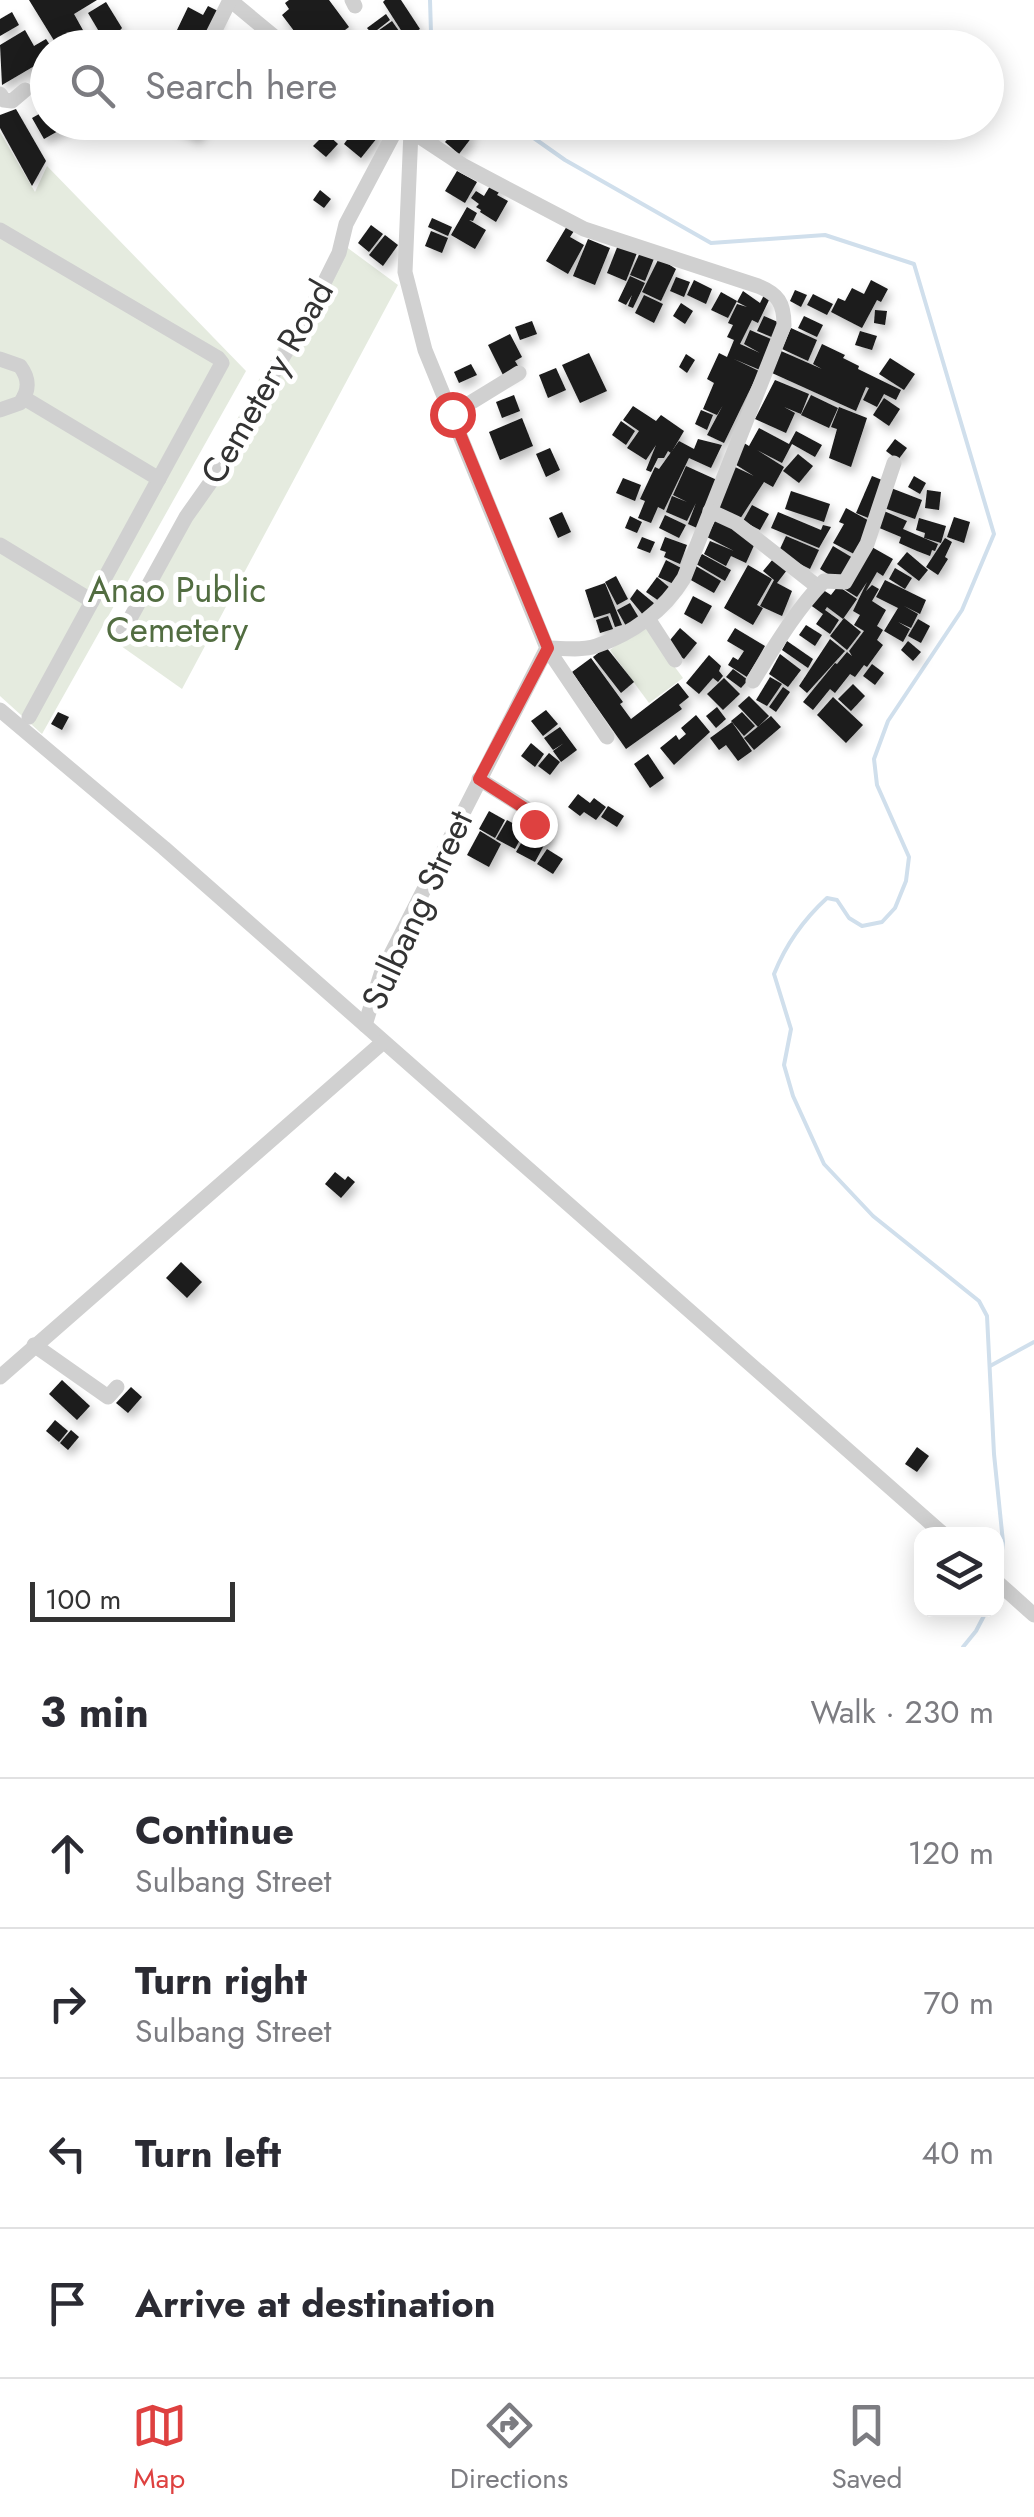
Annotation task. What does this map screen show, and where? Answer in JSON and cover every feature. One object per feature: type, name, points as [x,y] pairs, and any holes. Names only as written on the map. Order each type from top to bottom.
[{"type":"street","points":[[215,30],[230,0],[266,30]]},
{"type":"street","points":[[0,94],[8,102],[25,90]]},
{"type":"street","name":"Cemetery Road","points":[[122,635],[186,517],[210,483],[313,305],[339,253],[346,224],[397,140]]},
{"type":"street","points":[[406,140],[405,272],[425,350],[548,648],[607,737]]},
{"type":"street","points":[[427,140],[464,166],[584,229],[758,286],[780,300],[784,325],[684,578],[668,603],[649,620],[593,648],[548,648]]},
{"type":"street","points":[[0,230],[222,363],[30,716]]},
{"type":"street","points":[[0,358],[14,361],[24,372],[27,390],[12,408],[0,410]]},
{"type":"street","points":[[452,414],[519,373]]},
{"type":"street","points":[[24,398],[159,479]]},
{"type":"street","points":[[753,681],[794,615],[824,581],[844,582],[867,544],[894,462]]},
{"type":"street","points":[[710,511],[736,524],[818,588]]},
{"type":"street","points":[[0,545],[92,601]]},
{"type":"street","points":[[649,620],[675,660]]},
{"type":"street","name":"Sulbang Street","points":[[365,1025],[381,974],[548,648]]},
{"type":"street","points":[[0,710],[164,848],[935,1527]]},
{"type":"street","points":[[479,779],[540,821]]},
{"type":"street","points":[[0,1376],[382,1043]]},
{"type":"street","points":[[34,1345],[108,1397],[117,1386]]},
{"type":"street","points":[[1004,1589],[1030,1612]]},
{"type":"green space","points":[[0,132],[35,192],[47,166],[246,371],[42,734],[0,696]]},
{"type":"green space","name":"Anao Public Cemetery","points":[[341,243],[398,285],[182,689],[114,641],[260,378]]},
{"type":"green space","points":[[643,624],[683,678],[649,703],[610,650]]},
{"type":"building","points":[[29,0],[97,0],[74,14],[83,30],[48,30]]},
{"type":"building","points":[[329,0],[349,27],[293,30],[282,15],[289,9],[285,3]]},
{"type":"building","points":[[401,0],[420,29],[401,30],[383,2]]},
{"type":"building","points":[[106,2],[122,28],[98,30],[88,13]]},
{"type":"building","points":[[208,6],[222,13],[214,30],[177,30],[188,7],[203,15]]},
{"type":"building","points":[[12,12],[19,25],[0,36],[0,19]]},
{"type":"building","points":[[386,14],[390,20],[377,30],[367,28]]},
{"type":"building","points":[[392,21],[398,30],[379,30]]},
{"type":"building","points":[[25,30],[30,39],[30,69],[2,85],[0,45]]},
{"type":"building","points":[[16,109],[30,140],[34,140],[46,161],[32,186],[0,128],[0,115]]},
{"type":"building","points":[[319,140],[334,140],[338,144],[326,157],[313,146]]},
{"type":"building","points":[[347,140],[375,140],[361,158],[344,144]]},
{"type":"building","points":[[447,140],[470,140],[459,154]]},
{"type":"building","points":[[457,171],[477,182],[465,203],[445,191]]},
{"type":"building","points":[[493,181],[502,188],[497,195],[508,201],[496,222],[480,212],[476,207],[479,204],[471,198],[476,191],[484,196]]},
{"type":"building","points":[[320,190],[331,199],[324,208],[313,200]]},
{"type":"building","points":[[467,207],[477,213],[473,221],[469,220],[486,230],[475,249],[451,235]]},
{"type":"building","points":[[432,218],[452,227],[448,236],[428,227]]},
{"type":"building","points":[[371,225],[383,234],[369,252],[358,243]]},
{"type":"building","points":[[567,226],[574,231],[570,237],[584,245],[568,274],[546,261]]},
{"type":"building","points":[[431,231],[448,238],[442,253],[425,246]]},
{"type":"building","points":[[385,235],[398,245],[383,266],[369,255]]},
{"type":"building","points":[[588,239],[610,248],[595,285],[573,276]]},
{"type":"building","points":[[618,245],[637,253],[626,281],[607,273]]},
{"type":"building","points":[[641,250],[655,256],[645,281],[630,275]]},
{"type":"building","points":[[659,258],[676,269],[661,301],[642,292]]},
{"type":"building","points":[[630,276],[645,283],[633,308],[628,306],[632,295],[626,305],[618,301]]},
{"type":"building","points":[[676,277],[690,282],[684,297],[670,291]]},
{"type":"building","points":[[694,280],[712,289],[706,304],[687,295]]},
{"type":"building","points":[[871,280],[888,289],[881,302],[877,300],[862,328],[831,312],[838,298],[845,301],[852,288],[864,294]]},
{"type":"building","points":[[795,290],[807,295],[801,307],[790,301]]},
{"type":"building","points":[[743,291],[760,303],[764,295],[770,298],[758,323],[752,320],[740,344],[760,353],[744,344],[750,330],[771,339],[760,370],[734,359],[759,371],[724,443],[707,435],[723,405],[717,415],[703,409],[714,383],[707,379],[719,353],[727,357],[734,340],[727,337],[733,325],[728,323],[737,304],[747,307],[737,302]]},
{"type":"building","points":[[721,292],[737,301],[728,318],[711,310]]},
{"type":"building","points":[[813,294],[833,304],[827,315],[807,305]]},
{"type":"building","points":[[644,295],[663,304],[654,323],[635,313]]},
{"type":"building","points":[[681,303],[693,311],[685,324],[673,316]]},
{"type":"building","points":[[875,310],[887,311],[885,325],[874,323]]},
{"type":"building","points":[[764,316],[780,323],[774,338],[757,331]]},
{"type":"building","points":[[804,316],[823,325],[817,337],[798,328]]},
{"type":"building","points":[[532,321],[537,334],[520,340],[515,327]]},
{"type":"building","points":[[791,328],[817,340],[808,361],[782,349]]},
{"type":"building","points":[[860,331],[877,336],[872,350],[855,345]]},
{"type":"building","points":[[510,334],[522,357],[515,361],[520,369],[504,377],[488,345]]},
{"type":"building","points":[[822,344],[845,355],[843,358],[859,366],[858,369],[901,390],[896,400],[884,394],[877,407],[863,400],[869,388],[866,387],[856,411],[772,373],[781,351],[822,369],[813,364]]},
{"type":"building","points":[[589,353],[607,391],[580,403],[562,365]]},
{"type":"building","points":[[686,354],[695,360],[687,373],[679,367]]},
{"type":"building","points":[[890,358],[915,374],[904,390],[879,374]]},
{"type":"building","points":[[471,364],[477,375],[459,383],[454,372]]},
{"type":"building","points":[[556,368],[566,390],[548,398],[539,375]]},
{"type":"building","points":[[775,380],[809,394],[801,414],[784,407],[795,413],[786,433],[755,419]]},
{"type":"building","points":[[514,395],[520,411],[502,418],[496,402]]},
{"type":"building","points":[[811,395],[838,408],[829,428],[801,415]]},
{"type":"building","points":[[884,398],[900,409],[889,426],[873,415]]},
{"type":"building","points":[[633,406],[656,421],[661,415],[684,431],[671,453],[658,458],[651,472],[646,470],[656,445],[646,460],[627,448],[639,431],[623,420]]},
{"type":"building","points":[[839,407],[867,418],[851,467],[829,458],[837,429],[831,427]]},
{"type":"building","points":[[701,410],[713,415],[707,430],[695,424]]},
{"type":"building","points":[[522,418],[533,446],[500,460],[489,432]]},
{"type":"building","points":[[621,421],[635,431],[626,445],[612,435]]},
{"type":"building","points":[[759,428],[789,444],[796,431],[822,445],[815,457],[792,444],[782,463],[757,450],[784,467],[773,487],[764,482],[738,522],[715,510],[733,466],[754,476],[733,463],[744,443],[749,446]]},
{"type":"building","points":[[698,439],[722,445],[711,468],[689,458],[664,510],[658,507],[651,523],[638,518],[645,501],[640,499],[655,467],[659,469],[679,441],[694,449]]},
{"type":"building","points":[[895,439],[907,448],[898,460],[886,451]]},
{"type":"building","points":[[550,448],[560,470],[546,477],[536,454]]},
{"type":"building","points":[[798,454],[813,466],[799,483],[783,471]]},
{"type":"building","points":[[686,466],[717,480],[697,528],[688,524],[696,503],[687,521],[666,512],[672,496],[687,502],[673,495]]},
{"type":"building","points":[[872,476],[887,482],[871,519],[856,513]]},
{"type":"building","points":[[914,476],[926,483],[920,494],[908,487]]},
{"type":"building","points":[[623,478],[641,485],[635,501],[616,493]]},
{"type":"building","points":[[891,488],[922,500],[915,519],[884,508]]},
{"type":"building","points":[[927,490],[941,492],[939,510],[925,508]]},
{"type":"building","points":[[791,491],[830,504],[824,522],[785,509]]},
{"type":"building","points":[[752,505],[769,514],[760,530],[743,521]]},
{"type":"building","points":[[846,508],[873,523],[854,554],[833,543],[844,524],[839,522]]},
{"type":"building","points":[[884,511],[907,521],[903,529],[938,544],[935,551],[930,556],[917,551],[899,543],[901,537],[877,527]]},
{"type":"building","points":[[562,512],[571,532],[558,538],[549,518]]},
{"type":"building","points":[[778,512],[821,530],[823,525],[831,527],[819,548],[771,528]]},
{"type":"building","points":[[665,515],[686,525],[679,538],[659,528]]},
{"type":"building","points":[[630,516],[642,522],[637,533],[625,528]]},
{"type":"building","points":[[954,517],[970,522],[964,543],[947,537]]},
{"type":"building","points":[[919,518],[946,526],[941,543],[924,538],[925,533],[916,530]]},
{"type":"building","points":[[716,519],[756,541],[746,563],[731,556],[726,566],[704,554],[710,541],[734,551],[707,537]]},
{"type":"building","points":[[786,536],[819,550],[810,569],[778,553]]},
{"type":"building","points":[[642,537],[655,542],[650,553],[637,548]]},
{"type":"building","points":[[665,537],[687,545],[680,564],[664,557],[666,552],[660,550]]},
{"type":"building","points":[[945,538],[952,542],[938,575],[926,567]]},
{"type":"building","points":[[833,546],[853,558],[839,581],[820,569]]},
{"type":"building","points":[[870,546],[893,559],[883,576],[877,572],[866,591],[872,585],[879,589],[872,601],[886,610],[877,626],[883,630],[877,640],[883,645],[867,667],[864,665],[855,677],[850,674],[835,693],[830,689],[813,710],[803,702],[835,663],[847,652],[852,656],[849,651],[864,631],[854,625],[860,615],[853,611],[867,582],[857,597],[844,589]]},
{"type":"building","points":[[907,552],[928,570],[919,581],[897,564]]},
{"type":"building","points":[[702,554],[731,570],[725,581],[696,564]]},
{"type":"building","points":[[773,559],[787,570],[777,583],[792,591],[782,616],[760,606],[774,580],[763,571]]},
{"type":"building","points":[[666,560],[683,569],[676,585],[658,577]]},
{"type":"building","points":[[748,565],[772,579],[757,605],[763,608],[753,625],[724,608]]},
{"type":"building","points":[[696,566],[721,581],[714,593],[689,579]]},
{"type":"building","points":[[895,568],[912,578],[905,589],[889,579]]},
{"type":"building","points":[[616,576],[628,599],[617,605],[605,582]]},
{"type":"building","points":[[657,577],[670,588],[662,603],[646,592]]},
{"type":"building","points":[[885,580],[926,600],[920,614],[904,606],[918,614],[911,628],[898,622],[910,629],[903,642],[884,631],[898,608],[876,597]]},
{"type":"building","points":[[605,583],[622,625],[615,627],[610,613],[594,618],[585,590]]},
{"type":"building","points":[[838,586],[857,599],[843,619],[827,607],[825,610],[839,620],[830,634],[816,624],[823,614],[809,604],[820,588],[831,595]]},
{"type":"building","points":[[637,589],[655,604],[644,616],[630,599]]},
{"type":"building","points":[[693,596],[712,606],[702,624],[684,614]]},
{"type":"building","points":[[630,603],[639,618],[626,626],[617,610]]},
{"type":"building","points":[[608,616],[613,629],[600,633],[596,620]]},
{"type":"building","points":[[844,618],[861,632],[847,650],[830,636]]},
{"type":"building","points":[[918,619],[930,626],[921,643],[908,636]]},
{"type":"building","points":[[806,625],[822,635],[815,646],[799,635]]},
{"type":"building","points":[[680,628],[697,643],[684,659],[666,645]]},
{"type":"building","points":[[735,628],[765,646],[747,677],[728,665],[744,651],[727,641]]},
{"type":"building","points":[[830,639],[845,651],[807,693],[799,686]]},
{"type":"building","points":[[787,641],[813,659],[808,668],[782,650]]},
{"type":"building","points":[[908,641],[921,652],[913,661],[901,650]]},
{"type":"building","points":[[606,647],[634,682],[621,693],[593,657]]},
{"type":"building","points":[[780,654],[801,670],[788,687],[769,674]]},
{"type":"building","points":[[709,655],[721,666],[723,676],[718,682],[713,678],[699,694],[686,683]]},
{"type":"building","points":[[591,658],[631,719],[678,683],[689,697],[679,705],[682,709],[626,749],[572,672]]},
{"type":"building","points":[[872,664],[884,673],[875,685],[863,676]]},
{"type":"building","points":[[733,669],[748,680],[741,688],[726,677]]},
{"type":"building","points":[[770,677],[782,684],[767,706],[756,700]]},
{"type":"building","points":[[724,678],[740,694],[723,710],[707,694]]},
{"type":"building","points":[[853,684],[865,696],[851,711],[838,699]]},
{"type":"building","points":[[783,687],[790,692],[776,712],[769,707]]},
{"type":"building","points":[[749,696],[769,716],[758,727],[738,706]]},
{"type":"building","points":[[833,697],[863,725],[846,743],[817,715]]},
{"type":"building","points":[[717,707],[726,719],[716,728],[706,716]]},
{"type":"building","points":[[546,710],[558,724],[543,736],[531,721]]},
{"type":"building","points":[[58,712],[69,717],[62,730],[51,724]]},
{"type":"building","points":[[742,712],[755,726],[744,736],[731,721]]},
{"type":"building","points":[[696,715],[710,732],[674,765],[660,748],[676,735],[679,740],[686,734],[681,728]]},
{"type":"building","points":[[771,716],[781,727],[754,750],[744,738]]},
{"type":"building","points":[[732,722],[752,751],[738,761],[726,745],[719,750],[710,738]]},
{"type":"building","points":[[560,727],[577,750],[561,762],[553,751],[564,743],[553,750],[544,738]]},
{"type":"building","points":[[531,743],[544,754],[535,767],[521,756]]},
{"type":"building","points":[[549,753],[560,762],[550,775],[538,766]]},
{"type":"building","points":[[648,754],[664,778],[650,788],[634,764]]},
{"type":"building","points":[[578,794],[590,803],[594,798],[606,807],[596,820],[584,812],[580,816],[568,807]]},
{"type":"building","points":[[608,806],[624,816],[617,827],[601,817]]},
{"type":"building","points":[[489,811],[505,820],[495,838],[479,829]]},
{"type":"building","points":[[507,820],[525,830],[515,849],[496,839]]},
{"type":"building","points":[[532,824],[550,834],[535,862],[516,852]]},
{"type":"building","points":[[480,831],[501,844],[489,867],[467,855]]},
{"type":"building","points":[[547,849],[563,859],[553,874],[537,864]]},
{"type":"building","points":[[335,1172],[355,1182],[341,1198],[325,1184]]},
{"type":"building","points":[[181,1262],[202,1282],[187,1298],[166,1278]]},
{"type":"building","points":[[62,1380],[90,1406],[77,1420],[49,1394]]},
{"type":"building","points":[[131,1387],[142,1397],[128,1413],[116,1403]]},
{"type":"building","points":[[55,1420],[68,1431],[59,1442],[46,1431]]},
{"type":"building","points":[[71,1430],[79,1437],[68,1450],[60,1443]]},
{"type":"building","points":[[917,1447],[929,1456],[917,1472],[905,1464]]},
{"type":"waterway","points":[[430,0],[431,30]]},
{"type":"waterway","points":[[537,140],[711,243],[825,235],[914,264],[994,534],[962,610],[888,721],[874,759],[877,785],[909,857],[906,881],[895,908],[882,922],[862,926],[849,918],[837,900],[827,898],[796,933],[774,974],[791,1029],[784,1065],[793,1096],[824,1164],[873,1216],[979,1301],[987,1316],[1001,1527]]},
{"type":"waterway","points":[[990,1366],[1034,1342]]},
{"type":"waterway","points":[[963,1647],[983,1617]]},
{"type":"route","points":[[452,414],[548,648],[479,779],[538,817],[534,824]]}]
